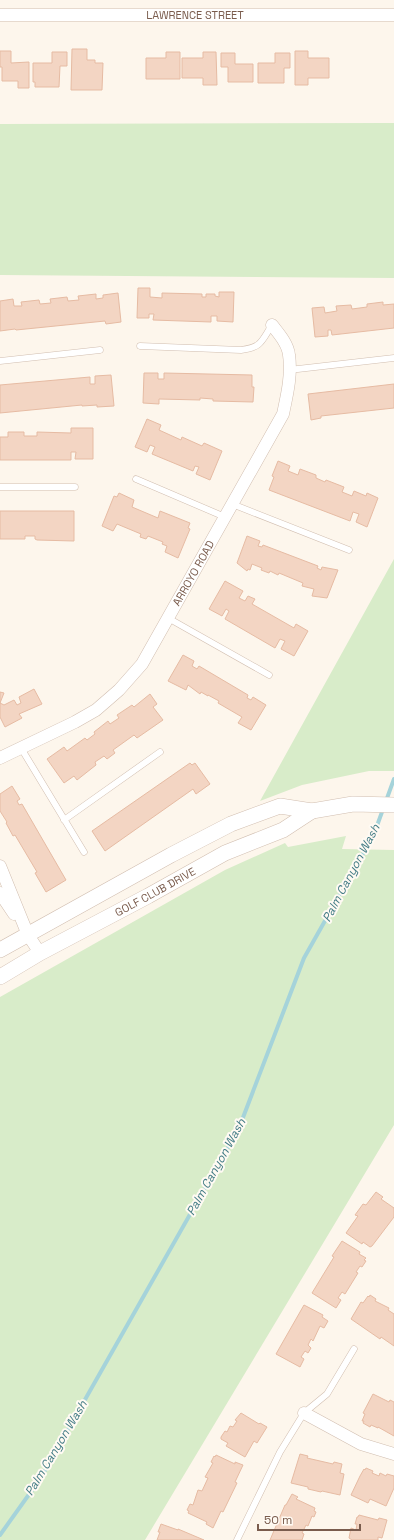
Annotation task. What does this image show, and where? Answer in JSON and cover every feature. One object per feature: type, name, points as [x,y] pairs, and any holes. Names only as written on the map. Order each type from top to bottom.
[{"type":"street","name":"LAWRENCE STREET","points":[[0,15],[392,15]]},
{"type":"street","name":"ARROYO ROAD","points":[[0,758],[96,710],[119,690],[142,664],[283,414],[289,387],[289,354],[282,338],[272,325]]},
{"type":"street","name":"GOLF CLUB DRIVE","points":[[0,950],[171,855],[231,824],[280,806],[312,811],[354,804],[394,805]]},
{"type":"street","name":"GOLF CLUB DRIVE","points":[[0,976],[225,854],[283,830],[312,811]]},
{"type":"street","points":[[0,866],[28,935]]},
{"type":"street","points":[[0,893],[40,953]]},
{"type":"street","points":[[304,1413],[361,1444],[394,1454]]},
{"type":"lane","points":[[140,346],[241,350],[258,346],[272,325]]},
{"type":"lane","points":[[0,360],[100,350]]},
{"type":"lane","points":[[289,370],[394,358]]},
{"type":"lane","points":[[136,479],[225,517]]},
{"type":"lane","points":[[0,487],[75,487]]},
{"type":"lane","points":[[232,504],[349,550]]},
{"type":"lane","points":[[168,618],[269,675]]},
{"type":"lane","points":[[21,748],[84,852]]},
{"type":"lane","points":[[64,820],[160,752]]},
{"type":"lane","points":[[237,1540],[280,1452],[304,1413],[327,1394],[354,1349]]},
{"type":"green space","points":[[394,123],[394,278],[0,275],[0,124]]},
{"type":"green space","points":[[394,559],[394,771],[369,771],[302,785],[260,801]]},
{"type":"green space","points":[[346,836],[342,849],[394,850],[394,1125],[145,1540],[0,1540],[0,997],[225,870],[285,843],[288,847]]},
{"type":"building","points":[[72,49],[87,49],[87,60],[95,60],[95,63],[103,63],[102,90],[71,90]]},
{"type":"building","points":[[0,51],[11,51],[11,63],[29,62],[29,88],[18,88],[18,81],[2,81]]},
{"type":"building","points":[[295,51],[308,51],[308,58],[329,58],[329,78],[308,78],[308,85],[295,85]]},
{"type":"building","points":[[52,52],[67,52],[67,66],[60,66],[59,87],[35,87],[35,82],[33,82],[33,63],[52,63]]},
{"type":"building","points":[[166,52],[180,52],[180,79],[146,79],[146,58],[166,58]]},
{"type":"building","points":[[203,52],[216,52],[217,85],[203,85],[203,78],[182,78],[182,58],[203,58]]},
{"type":"building","points":[[221,53],[235,53],[235,64],[253,64],[253,82],[228,82],[228,67],[221,67]]},
{"type":"building","points":[[275,53],[290,53],[290,68],[284,68],[284,83],[258,83],[258,63],[275,63]]},
{"type":"building","points":[[138,288],[150,288],[150,297],[162,298],[162,293],[202,294],[202,297],[206,297],[206,294],[215,294],[215,296],[219,297],[219,292],[234,292],[233,322],[217,321],[217,316],[211,316],[211,322],[153,320],[154,314],[149,314],[149,318],[137,318]]},
{"type":"building","points":[[118,293],[121,322],[106,324],[105,321],[0,331],[0,301],[13,299],[14,306],[22,306],[21,302],[39,300],[40,304],[51,303],[50,299],[67,297],[68,301],[79,300],[78,296],[96,294],[96,299],[103,298],[103,295]]},
{"type":"building","points":[[383,302],[383,305],[394,304],[394,328],[332,335],[331,330],[328,330],[328,336],[315,337],[312,308],[324,307],[325,313],[337,311],[336,306],[351,305],[352,309],[367,307],[367,304]]},
{"type":"building","points":[[144,373],[158,373],[158,379],[164,379],[164,373],[252,375],[252,387],[254,387],[253,402],[213,401],[213,399],[200,398],[200,400],[159,399],[159,404],[143,403]]},
{"type":"building","points":[[111,375],[114,406],[97,407],[97,405],[82,405],[0,413],[0,385],[90,377],[90,384],[95,384],[95,376]]},
{"type":"building","points":[[394,384],[394,408],[321,416],[321,418],[311,420],[308,394]]},
{"type":"building","points":[[147,419],[161,425],[159,430],[181,440],[182,437],[202,446],[204,443],[222,451],[210,480],[196,474],[199,467],[195,466],[193,471],[152,454],[155,447],[150,445],[147,452],[135,447]]},
{"type":"building","points":[[71,428],[93,428],[93,459],[75,459],[76,452],[71,452],[71,460],[0,460],[0,437],[8,437],[8,432],[24,432],[24,436],[37,436],[37,432],[71,433]]},
{"type":"building","points":[[278,461],[290,466],[288,471],[298,475],[300,469],[316,475],[316,478],[325,482],[326,480],[344,487],[342,492],[352,496],[354,491],[366,496],[367,493],[378,498],[367,527],[356,522],[359,514],[353,512],[350,521],[269,490],[274,477],[272,476]]},
{"type":"building","points":[[119,493],[134,500],[132,507],[158,518],[160,511],[190,523],[188,528],[190,529],[178,558],[165,552],[167,546],[162,544],[163,542],[148,536],[146,539],[140,537],[141,534],[117,524],[113,531],[102,526],[114,496],[117,497]]},
{"type":"building","points":[[0,511],[74,511],[74,541],[37,540],[35,539],[35,536],[25,536],[25,539],[0,539]]},
{"type":"building","points":[[247,536],[260,541],[258,546],[262,547],[263,545],[318,566],[317,568],[321,570],[322,567],[338,570],[327,598],[312,596],[314,589],[302,586],[303,583],[279,573],[278,575],[270,571],[269,573],[252,564],[250,570],[248,569],[247,571],[237,563]]},
{"type":"building","points":[[225,581],[243,591],[239,598],[245,601],[248,596],[255,599],[252,604],[294,628],[296,624],[308,631],[294,656],[281,649],[285,641],[280,639],[275,648],[225,619],[229,611],[226,609],[222,616],[209,609]]},
{"type":"building","points":[[183,655],[194,661],[192,666],[197,669],[199,666],[248,695],[247,698],[251,700],[253,697],[266,705],[251,730],[238,723],[242,717],[218,703],[219,701],[201,692],[200,694],[188,685],[186,690],[168,681]]},
{"type":"building","points":[[34,689],[42,704],[19,714],[22,718],[5,727],[0,717],[0,703],[4,705],[14,700],[17,705],[21,703],[19,697]]},
{"type":"building","points":[[0,692],[4,693],[0,703]]},
{"type":"building","points":[[150,694],[157,704],[153,707],[163,720],[137,738],[134,735],[113,750],[115,753],[107,759],[104,756],[95,762],[96,765],[77,780],[74,776],[64,783],[47,759],[64,747],[67,751],[85,738],[87,740],[95,734],[94,732],[108,721],[110,724],[119,718],[117,715],[132,705],[134,707]]},
{"type":"building","points":[[190,763],[192,765],[195,763],[210,784],[196,794],[193,789],[105,851],[92,831]]},
{"type":"building","points":[[12,786],[20,799],[17,801],[19,805],[22,804],[66,880],[46,892],[35,873],[37,872],[15,835],[13,836],[0,811],[0,794]]},
{"type":"building","points":[[376,1192],[383,1197],[381,1199],[394,1208],[394,1217],[370,1247],[363,1242],[362,1244],[346,1233],[358,1216],[355,1215],[363,1204],[366,1205]]},
{"type":"building","points":[[342,1241],[360,1252],[359,1254],[366,1258],[364,1260],[366,1261],[356,1272],[358,1273],[345,1294],[342,1292],[338,1298],[341,1300],[336,1308],[312,1293]]},
{"type":"building","points":[[370,1295],[376,1299],[375,1301],[389,1308],[388,1310],[394,1314],[394,1346],[381,1337],[380,1339],[351,1319],[361,1302],[363,1303]]},
{"type":"building","points":[[304,1305],[323,1315],[322,1317],[328,1321],[324,1328],[320,1326],[313,1341],[311,1339],[308,1345],[311,1348],[308,1353],[305,1351],[301,1357],[304,1359],[300,1367],[276,1354]]},
{"type":"building","points":[[373,1394],[389,1402],[390,1400],[394,1402],[394,1436],[378,1427],[371,1425],[370,1427],[362,1421],[365,1414],[363,1413]]},
{"type":"building","points":[[241,1413],[267,1427],[257,1443],[254,1441],[245,1457],[226,1446],[228,1443],[221,1439],[225,1431],[227,1432],[230,1426],[233,1427],[237,1421],[235,1420]]},
{"type":"building","points":[[300,1454],[308,1456],[307,1458],[333,1464],[334,1462],[342,1464],[340,1473],[344,1474],[340,1495],[308,1489],[308,1487],[291,1483]]},
{"type":"building","points":[[216,1455],[235,1464],[235,1462],[243,1465],[235,1482],[237,1483],[223,1512],[221,1511],[213,1528],[206,1524],[207,1522],[188,1513],[189,1511],[187,1510],[190,1504],[193,1505],[198,1490],[202,1491],[208,1478],[205,1477],[213,1463],[211,1462],[214,1456],[215,1457]]},
{"type":"building","points":[[366,1468],[379,1476],[380,1473],[386,1476],[387,1474],[394,1476],[394,1488],[386,1506],[370,1499],[368,1503],[351,1495],[360,1476]]},
{"type":"building","points":[[292,1494],[298,1497],[296,1499],[315,1508],[314,1511],[316,1512],[314,1517],[312,1516],[308,1526],[306,1525],[302,1533],[304,1534],[302,1540],[270,1540],[285,1505]]},
{"type":"building","points":[[359,1515],[378,1520],[379,1518],[387,1520],[382,1538],[378,1537],[378,1540],[352,1540],[349,1538],[351,1528],[356,1530],[357,1524],[355,1524]]},
{"type":"building","points":[[161,1524],[178,1529],[204,1540],[157,1540]]},
{"type":"waterway","name":"Palm Canyon Wash","points":[[0,1535],[40,1479],[239,1128],[304,958],[374,834],[394,779]]}]
